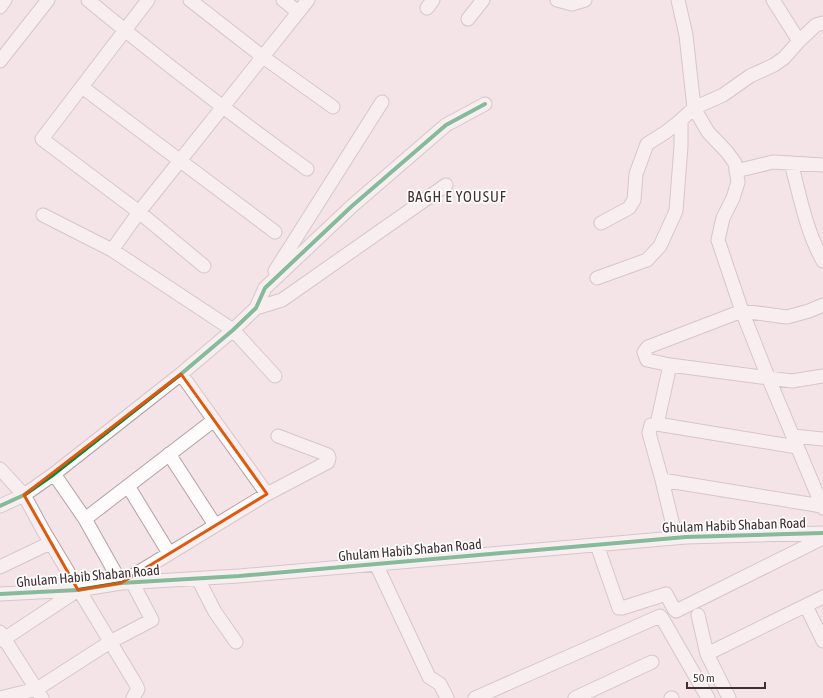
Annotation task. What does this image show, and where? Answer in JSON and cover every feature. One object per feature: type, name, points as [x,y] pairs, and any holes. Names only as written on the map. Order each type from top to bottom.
[{"type":"street","points":[[0,7],[5,0]]},
{"type":"street","points":[[0,61],[48,0]]},
{"type":"street","points":[[88,0],[222,108],[307,169]]},
{"type":"street","points":[[148,0],[42,139],[139,212],[204,266]]},
{"type":"street","points":[[190,0],[263,57],[333,106]]},
{"type":"street","points":[[283,0],[298,12]]},
{"type":"street","points":[[112,250],[139,212],[308,0]]},
{"type":"street","points":[[468,19],[483,0]]},
{"type":"street","points":[[557,0],[572,4],[585,0]]},
{"type":"street","points":[[662,480],[823,507],[817,481],[795,442],[768,377],[742,311],[718,240],[723,218],[733,198],[738,182],[735,163],[708,132],[694,108],[686,35],[678,0]]},
{"type":"street","points":[[773,0],[799,41]]},
{"type":"street","points":[[601,222],[629,208],[634,200],[636,174],[647,144],[666,132],[694,108],[723,95],[750,76],[774,65],[784,58],[816,25],[823,23]]},
{"type":"street","points":[[82,87],[275,232]]},
{"type":"street","points":[[0,506],[24,495],[54,474],[182,374],[256,308],[265,288],[382,102]]},
{"type":"street","points":[[265,288],[352,206],[446,125],[485,104]]},
{"type":"street","points":[[597,278],[647,260],[660,246],[676,211],[681,146],[681,120]]},
{"type":"street","points":[[736,171],[773,162],[823,165]]},
{"type":"street","points":[[791,163],[806,218],[817,250],[823,261]]},
{"type":"street","points":[[256,308],[282,300],[446,185]]},
{"type":"street","points":[[43,215],[112,250],[233,330],[275,376]]},
{"type":"street","points":[[823,305],[809,312],[787,317],[742,311],[648,347],[644,352],[647,360],[670,366],[792,381],[823,376]]},
{"type":"street","points":[[657,424],[670,366]]},
{"type":"street","points":[[182,374],[267,494]]},
{"type":"street","points":[[85,519],[214,420]]},
{"type":"street","points":[[676,538],[649,432],[651,425],[657,424],[795,442],[823,439]]},
{"type":"street","points":[[126,582],[169,553],[267,494],[328,462],[328,455],[278,436]]},
{"type":"street","points":[[169,454],[215,525]]},
{"type":"street","points":[[0,469],[24,495],[50,543],[138,689],[133,698]]},
{"type":"street","points":[[0,698],[39,693],[110,642],[152,620],[54,474]]},
{"type":"street","points":[[128,486],[169,553]]},
{"type":"street","name":"Ghulam Habib Shaban Road","points":[[0,594],[78,590],[126,582],[198,579],[676,538],[823,533]]},
{"type":"street","points":[[597,545],[619,608],[666,594],[674,610],[676,611],[823,538]]},
{"type":"street","points":[[0,567],[50,543]]},
{"type":"street","points":[[376,564],[429,677],[440,684],[448,698]]},
{"type":"street","points":[[198,579],[215,612],[236,642]]},
{"type":"street","points":[[39,693],[1,637],[78,590]]},
{"type":"street","points":[[707,654],[823,597]]},
{"type":"street","points":[[806,606],[823,641]]},
{"type":"street","points":[[698,615],[707,654],[729,698]]},
{"type":"street","points":[[475,698],[660,616],[708,698]]},
{"type":"street","points":[[575,698],[652,662]]},
{"type":"highlighted area","points":[[181,374],[267,494],[121,583],[78,590],[24,495]]},
{"type":"cycle path","points":[[0,506],[24,495],[54,474],[181,374],[233,330],[256,308],[265,288],[352,206],[446,125],[485,104]]},
{"type":"cycle path","points":[[0,594],[78,590],[121,583],[239,576],[686,537],[823,533]]},
{"type":"district","name":"BAGH E YOUSUF","points":[[457,196]]}]
